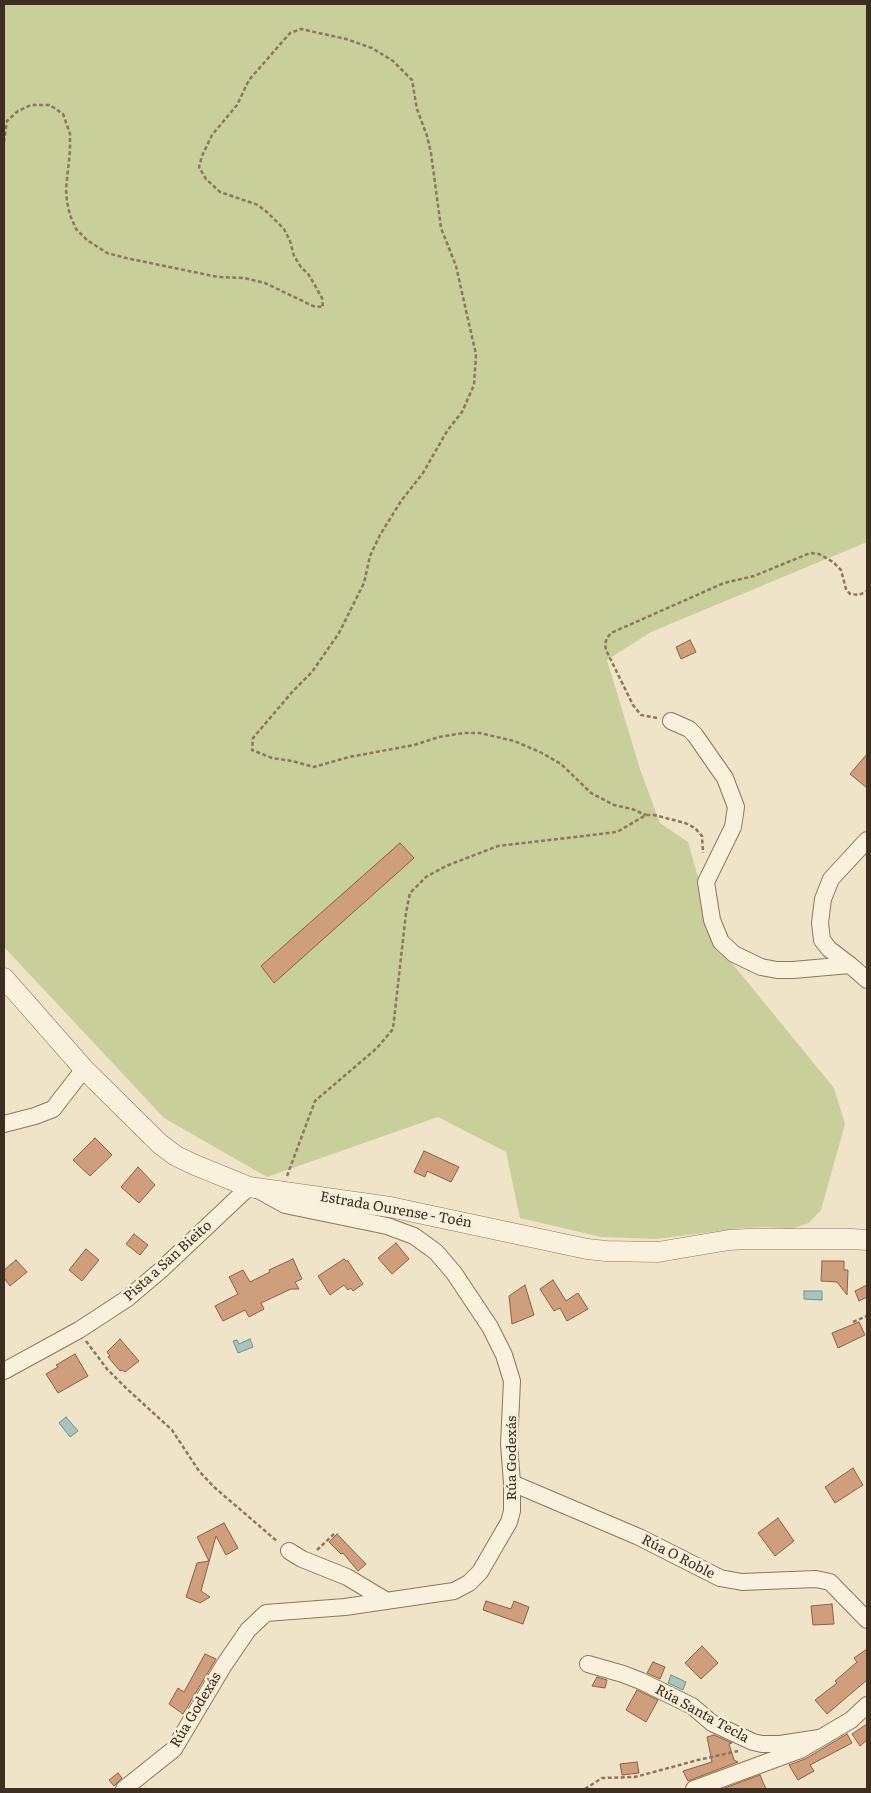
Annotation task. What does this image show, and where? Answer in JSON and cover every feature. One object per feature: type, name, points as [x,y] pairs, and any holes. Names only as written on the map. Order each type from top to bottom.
[{"type":"street","points":[[671,722],[689,729],[695,735],[724,778],[736,807],[733,827],[706,882],[712,920],[721,942],[743,960],[769,969],[794,970],[850,966]]},
{"type":"street","points":[[867,840],[831,879],[822,899],[820,923],[822,940],[829,949],[867,980]]},
{"type":"street","name":"Estrada Ourense - Toén","points":[[4,978],[84,1069],[143,1129],[176,1156],[224,1178],[251,1187],[390,1207],[606,1251],[658,1252],[679,1250],[729,1240],[748,1239],[867,1240]]},
{"type":"street","points":[[4,1124],[53,1109],[84,1069]]},
{"type":"street","name":"Pista a San Bieito","points":[[4,1371],[104,1315],[145,1285],[251,1187]]},
{"type":"street","name":"Rúa Godexás","points":[[124,1789],[174,1749],[224,1665],[248,1630],[266,1613],[345,1607],[454,1591],[474,1579],[485,1565],[509,1522],[512,1511],[509,1444],[512,1381],[504,1356],[490,1327],[454,1273],[436,1252],[414,1236],[387,1226],[286,1205],[251,1187]]},
{"type":"street","name":"Rúa O Roble","points":[[512,1483],[639,1537],[720,1578],[742,1582],[816,1579],[830,1582],[867,1620]]},
{"type":"street","points":[[289,1551],[310,1562],[348,1577],[386,1601]]},
{"type":"street","name":"Rúa Santa Tecla","points":[[588,1664],[641,1681],[692,1706],[712,1723],[753,1742],[780,1744],[819,1738]]},
{"type":"street","points":[[694,1789],[722,1785],[764,1763],[794,1753],[851,1720],[867,1705]]},
{"type":"path","points":[[4,142],[7,121],[18,111],[31,105],[50,105],[63,114],[70,134],[66,189],[67,202],[76,229],[87,240],[107,253],[126,258],[218,277],[244,278],[265,283],[313,306],[323,307],[322,298],[309,275],[294,256],[284,229],[258,205],[220,192],[206,180],[199,167],[202,156],[212,135],[237,105],[249,80],[290,33],[301,29],[346,39],[372,48],[393,61],[412,80],[417,109],[431,153],[441,228],[456,266],[476,354],[474,385],[462,412],[447,431],[423,473],[380,535],[370,556],[364,583],[339,633],[312,672],[293,691],[253,738],[252,750],[272,758],[314,767],[349,757],[414,745],[439,736],[480,733],[514,741],[540,752],[561,764],[591,793],[614,805],[632,809],[646,815]]},
{"type":"path","points":[[671,722],[638,714],[606,650],[605,644],[611,633],[724,583],[754,576],[810,553],[819,554],[833,562],[841,570],[846,589],[850,594],[859,596],[867,591]]},
{"type":"path","points":[[281,1191],[314,1101],[377,1048],[393,1029],[410,893],[426,877],[446,866],[498,846],[618,832],[646,815],[654,814],[685,823],[695,828],[702,836],[703,854]]},
{"type":"path","points":[[854,1322],[867,1316]]},
{"type":"path","points":[[79,1330],[120,1382],[172,1430],[194,1465],[214,1487],[289,1551]]},
{"type":"path","points":[[310,1562],[317,1550],[335,1533]]},
{"type":"path","points":[[585,1789],[597,1780],[606,1777],[635,1777],[741,1750]]},
{"type":"green space","points":[[4,4],[867,4],[867,542],[651,632],[607,660],[640,769],[660,823],[688,842],[718,946],[834,1088],[845,1124],[821,1210],[809,1223],[791,1229],[743,1228],[656,1239],[601,1237],[520,1218],[506,1152],[438,1117],[267,1177],[164,1118],[4,947]]},
{"type":"water","points":[[804,1291],[822,1291],[822,1300],[804,1299]]},
{"type":"water","points":[[250,1339],[253,1347],[238,1353],[233,1341],[237,1340],[239,1344]]},
{"type":"water","points":[[66,1417],[78,1431],[70,1437],[59,1423]]},
{"type":"water","points":[[671,1675],[686,1682],[683,1690],[668,1683]]},
{"type":"building","points":[[690,640],[696,652],[681,659],[676,647]]},
{"type":"building","points":[[867,754],[867,788],[850,774]]},
{"type":"building","points":[[400,843],[414,858],[274,983],[261,966]]},
{"type":"building","points":[[95,1138],[112,1155],[90,1176],[73,1160]]},
{"type":"building","points":[[424,1151],[459,1167],[451,1182],[427,1171],[425,1177],[414,1172]]},
{"type":"building","points":[[138,1167],[155,1185],[139,1203],[121,1187]]},
{"type":"building","points":[[134,1234],[148,1245],[140,1255],[126,1244]]},
{"type":"building","points":[[396,1243],[409,1259],[392,1274],[378,1258]]},
{"type":"building","points":[[86,1249],[99,1260],[82,1281],[69,1270]]},
{"type":"building","points":[[293,1259],[302,1279],[295,1282],[299,1289],[291,1289],[261,1303],[264,1309],[249,1317],[245,1310],[223,1321],[215,1306],[238,1294],[229,1277],[243,1270],[250,1282],[270,1272],[269,1270]]},
{"type":"building","points":[[344,1259],[348,1261],[363,1284],[353,1291],[351,1288],[348,1290],[344,1285],[330,1295],[318,1276]]},
{"type":"building","points":[[16,1260],[27,1272],[10,1286],[4,1278],[4,1270]]},
{"type":"building","points":[[822,1261],[844,1261],[844,1270],[848,1270],[847,1295],[837,1282],[821,1281]]},
{"type":"building","points":[[553,1280],[566,1301],[578,1293],[588,1309],[567,1321],[560,1308],[554,1311],[540,1289]]},
{"type":"building","points":[[525,1285],[534,1315],[512,1324],[509,1296]]},
{"type":"building","points":[[867,1285],[867,1297],[859,1301],[855,1291]]},
{"type":"building","points":[[859,1322],[865,1335],[838,1348],[832,1333]]},
{"type":"building","points":[[120,1339],[139,1361],[125,1372],[120,1371],[108,1357],[110,1356],[107,1352]]},
{"type":"building","points":[[75,1354],[88,1376],[58,1393],[46,1374],[58,1367],[56,1365]]},
{"type":"building","points":[[853,1468],[863,1485],[835,1503],[825,1487]]},
{"type":"building","points":[[778,1518],[794,1541],[775,1556],[758,1533]]},
{"type":"building","points":[[224,1523],[238,1548],[226,1555],[216,1536],[201,1591],[210,1597],[200,1603],[186,1597],[197,1563],[209,1561],[197,1537]]},
{"type":"building","points":[[337,1534],[366,1564],[358,1571],[343,1553],[341,1554],[329,1542]]},
{"type":"building","points":[[486,1601],[511,1609],[514,1601],[529,1607],[523,1624],[483,1610]]},
{"type":"building","points":[[832,1604],[834,1624],[813,1625],[811,1606]]},
{"type":"building","points":[[702,1646],[718,1663],[701,1679],[685,1663]]},
{"type":"building","points":[[867,1649],[867,1680],[827,1714],[815,1700],[837,1683],[835,1681],[857,1662],[854,1658]]},
{"type":"building","points":[[205,1654],[216,1659],[183,1714],[169,1704],[178,1688],[184,1692]]},
{"type":"building","points":[[653,1662],[665,1667],[660,1679],[647,1673]]},
{"type":"building","points":[[597,1677],[607,1680],[605,1688],[592,1686]]},
{"type":"building","points":[[637,1690],[658,1700],[646,1722],[626,1710]]},
{"type":"building","points":[[867,1724],[867,1740],[860,1746],[852,1734]]},
{"type":"building","points":[[847,1734],[852,1743],[810,1765],[814,1771],[798,1780],[789,1765],[805,1759]]},
{"type":"building","points":[[714,1735],[732,1743],[729,1744],[734,1760],[738,1762],[688,1781],[683,1771],[712,1762],[707,1737]]},
{"type":"building","points":[[637,1762],[639,1773],[622,1775],[620,1764]]},
{"type":"building","points":[[118,1773],[122,1778],[114,1786],[109,1780]]},
{"type":"building","points":[[760,1775],[766,1789],[722,1789]]}]
